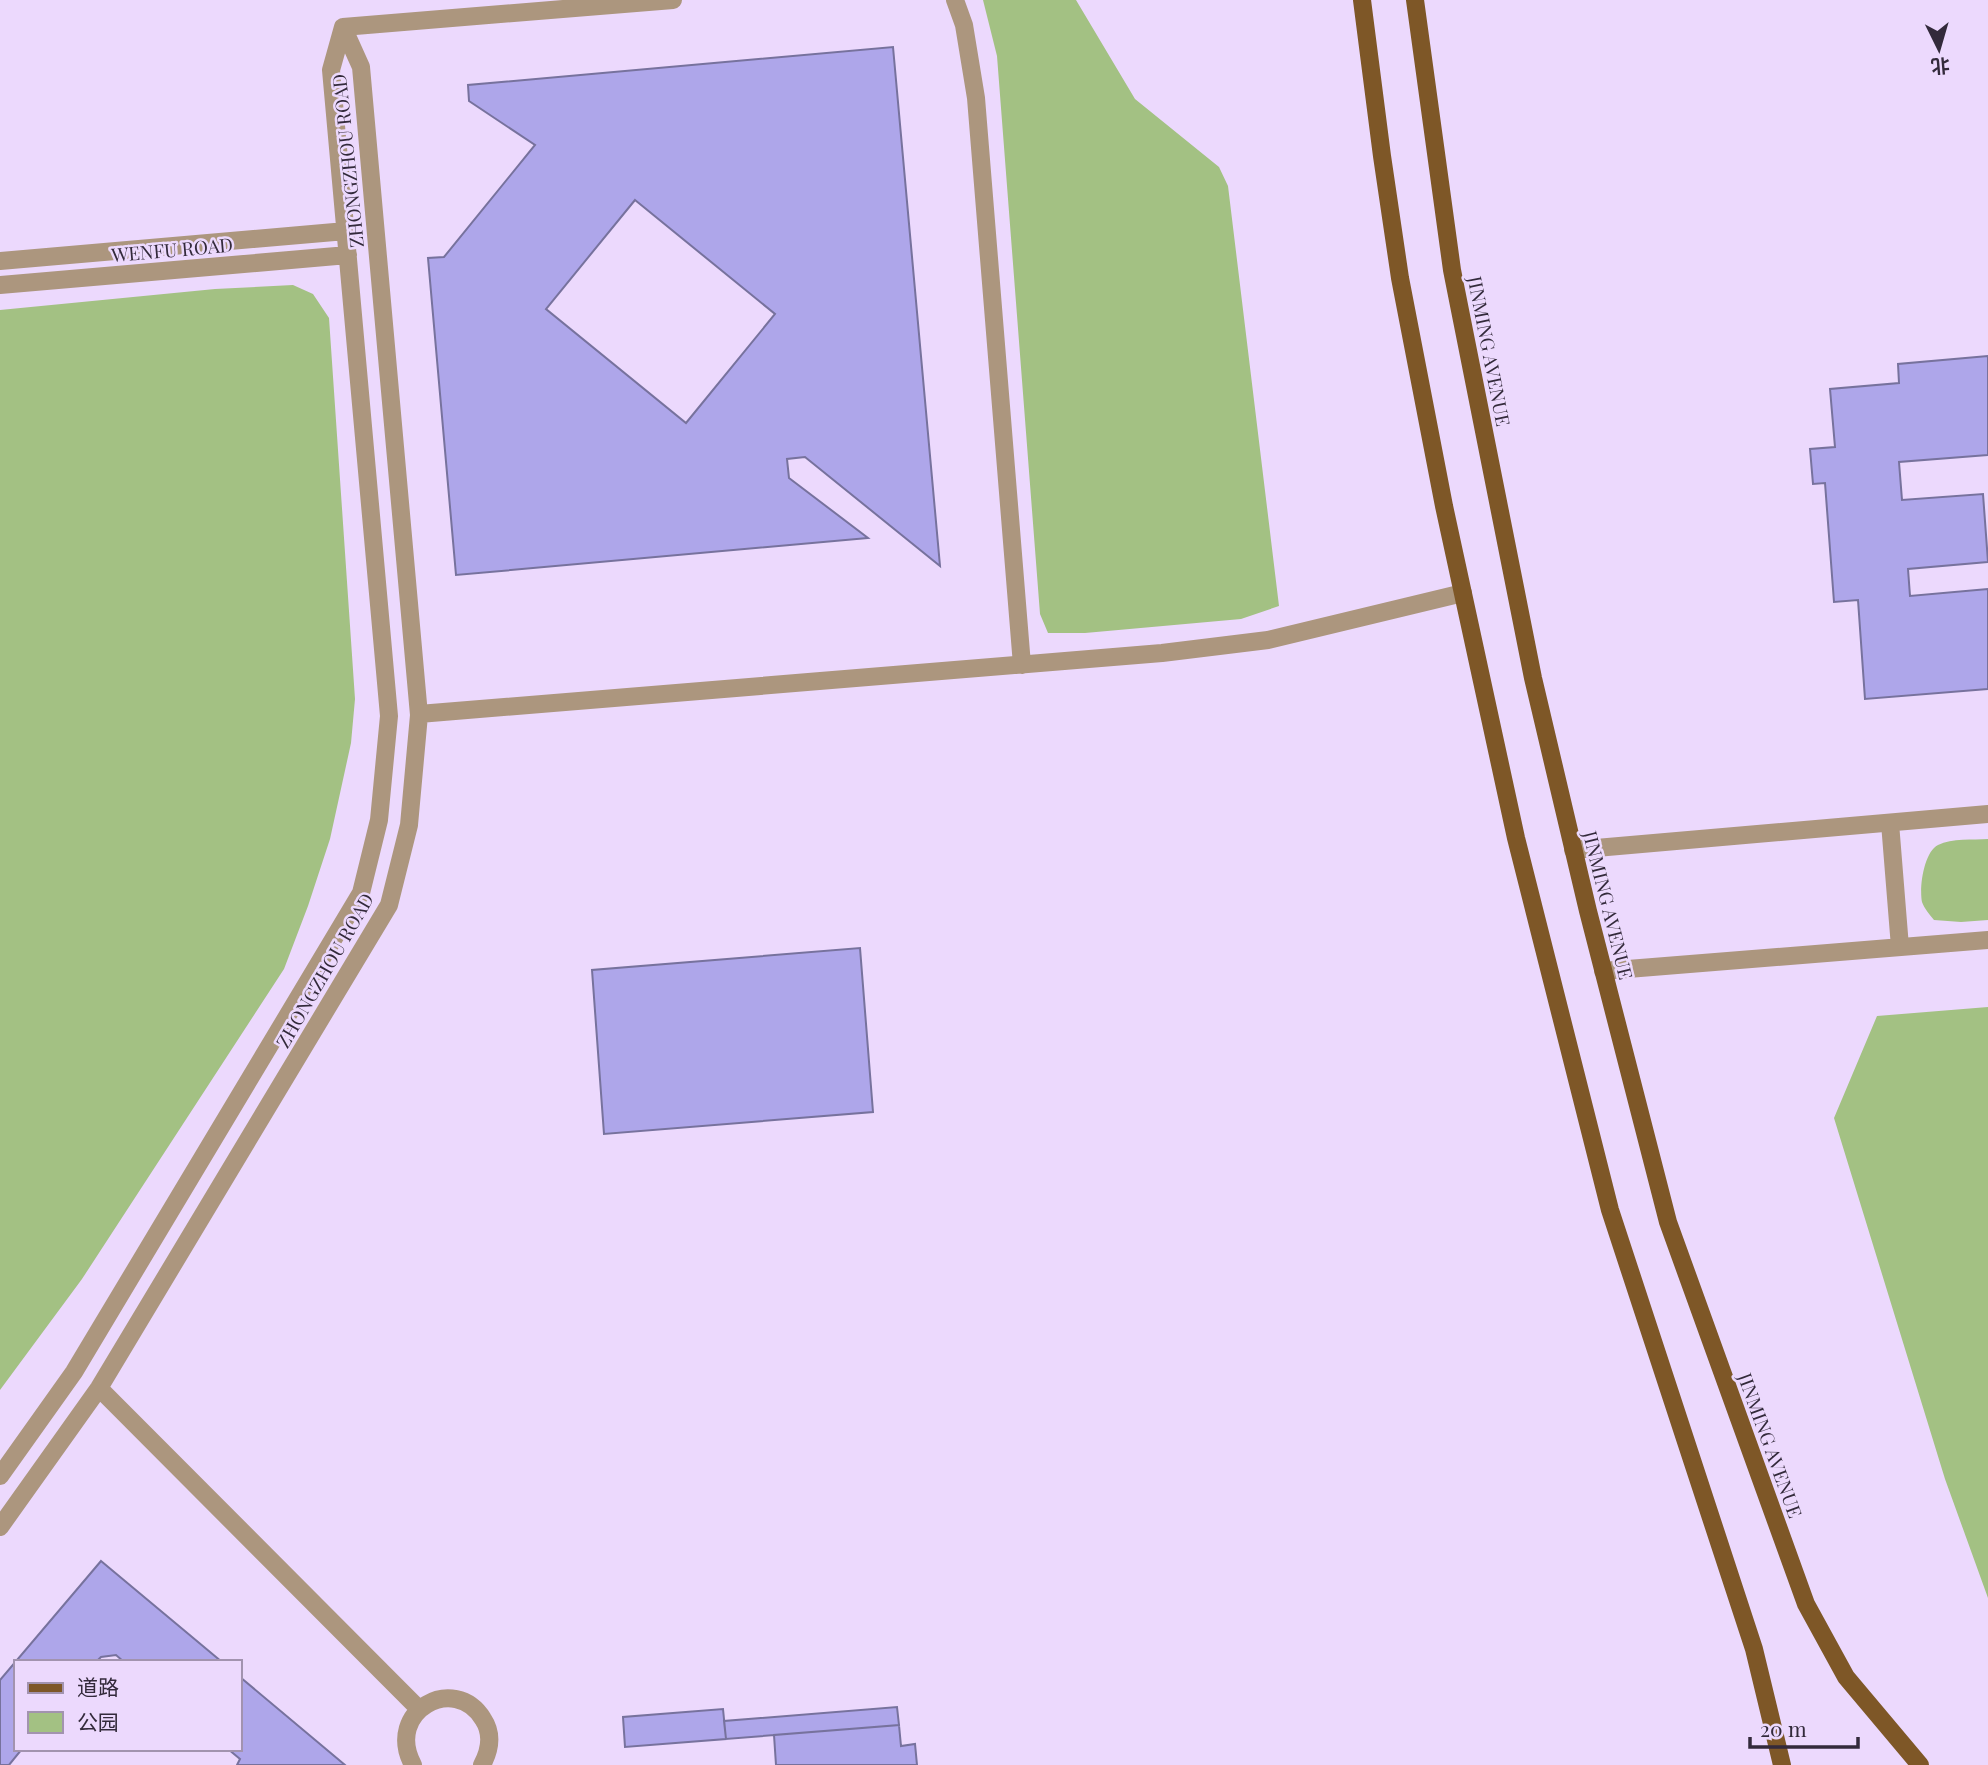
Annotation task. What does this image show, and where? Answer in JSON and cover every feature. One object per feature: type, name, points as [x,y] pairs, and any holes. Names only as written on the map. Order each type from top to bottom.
[{"type":"main road","points":[[1362,0],[1400,278],[1444,506],[1516,838],[1610,1210],[1754,1649],[1782,1765]]},
{"type":"main road","name":"JINMING AVENUE","points":[[1415,0],[1452,270],[1533,678],[1603,971],[1668,1222],[1807,1604],[1846,1677],[1920,1765]]},
{"type":"lane","points":[[343,27],[673,0]]},
{"type":"lane","points":[[955,0],[964,25],[976,97],[1022,665]]},
{"type":"lane","name":"ZHONGZHOU ROAD","points":[[0,1476],[74,1372],[361,893],[379,820],[389,716],[331,70],[343,27]]},
{"type":"lane","name":"ZHONGZHOU ROAD","points":[[0,1527],[99,1388],[389,905],[408,825],[419,714],[361,67],[343,27]]},
{"type":"lane","name":"WENFU ROAD","points":[[0,261],[345,231]]},
{"type":"lane","name":"WENFU ROAD","points":[[0,285],[348,255]]},
{"type":"lane","points":[[419,714],[1162,653],[1268,640],[1463,593]]},
{"type":"lane","points":[[1573,850],[1988,814]]},
{"type":"lane","points":[[1890,823],[1900,947]]},
{"type":"lane","points":[[1603,971],[1988,940]]},
{"type":"lane","points":[[99,1388],[419,1709]]},
{"type":"lane","points":[[413,1765],[407,1754],[405,1738],[409,1722],[419,1709],[433,1701],[449,1698],[465,1702],[479,1711],[486,1723],[490,1737],[483,1765]]},
{"type":"green space","points":[[983,0],[1076,0],[1135,99],[1219,167],[1228,186],[1279,606],[1241,619],[1085,633],[1048,633],[1040,614],[997,56]]},
{"type":"green space","points":[[293,285],[313,294],[329,318],[355,699],[351,743],[330,839],[284,969],[82,1279],[0,1390],[0,310],[215,289]]},
{"type":"green space","points":[[1988,839],[1988,920],[1934,920],[1921,896],[1926,862],[1933,849],[1956,840]]},
{"type":"green space","points":[[1988,1007],[1988,1598],[1945,1479],[1834,1118],[1877,1016]]},
{"type":"building","points":[[893,47],[940,566],[805,457],[787,459],[789,478],[868,538],[456,575],[428,258],[444,257],[535,145],[469,101],[468,85]],"holes":[[[635,200],[775,314],[686,423],[546,309]]]},
{"type":"building","points":[[1988,356],[1988,455],[1899,462],[1902,500],[1983,494],[1988,562],[1908,569],[1910,596],[1988,589],[1988,689],[1865,699],[1858,600],[1834,602],[1825,483],[1813,484],[1810,449],[1835,447],[1830,389],[1899,383],[1898,364]]},
{"type":"building","points":[[860,948],[873,1112],[604,1134],[592,970]]},
{"type":"building","points":[[101,1561],[220,1660],[122,1660],[116,1655],[98,1660],[17,1660]]},
{"type":"building","points":[[14,1664],[14,1751],[20,1751],[9,1765],[0,1765],[0,1680]]},
{"type":"building","points":[[242,1679],[345,1765],[237,1765],[240,1759],[230,1751],[242,1751]]},
{"type":"building","points":[[897,1707],[899,1725],[726,1739],[724,1721]]},
{"type":"building","points":[[723,1709],[726,1739],[625,1747],[623,1717]]},
{"type":"building","points":[[899,1725],[901,1746],[915,1744],[917,1765],[776,1765],[774,1735]]}]
